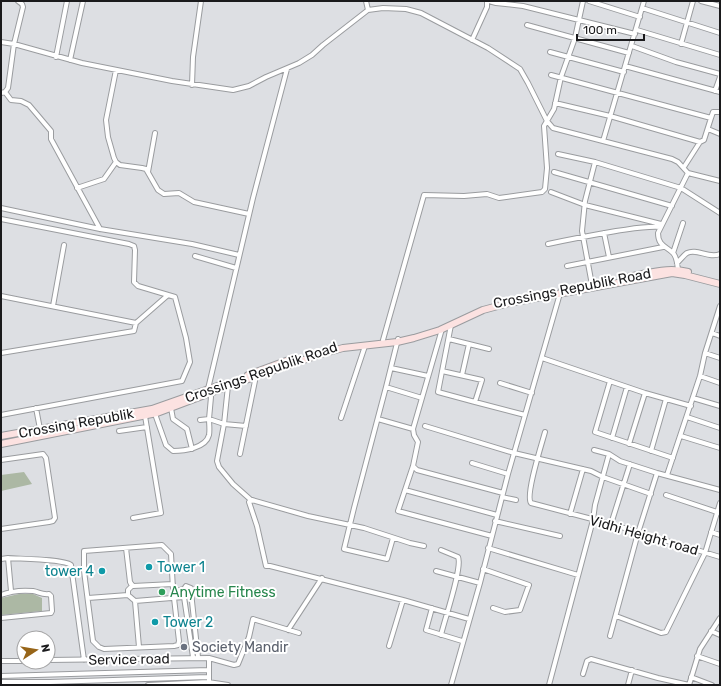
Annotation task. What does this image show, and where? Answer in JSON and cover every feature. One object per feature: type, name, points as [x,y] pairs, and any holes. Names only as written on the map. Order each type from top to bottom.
[{"type":"street","points":[[18,1],[23,7],[14,44],[8,88],[3,93],[11,100],[21,101],[29,105],[51,131],[51,139],[100,228]]},
{"type":"street","points":[[56,56],[67,1]]},
{"type":"street","points":[[70,60],[83,1]]},
{"type":"street","points":[[192,84],[193,58],[201,1]]},
{"type":"street","points":[[366,1],[368,10]]},
{"type":"street","points":[[472,40],[487,7],[488,1],[523,6],[578,20],[636,32],[720,55]]},
{"type":"street","points":[[523,6],[524,1]]},
{"type":"street","points":[[383,340],[424,195],[464,196],[487,194],[499,198],[542,192],[545,189],[546,168],[544,126],[555,103],[561,77],[575,38],[583,1]]},
{"type":"street","points":[[589,1],[640,17]]},
{"type":"street","points":[[603,141],[644,1]]},
{"type":"street","points":[[681,44],[693,1]]},
{"type":"street","points":[[702,1],[720,6]]},
{"type":"street","points":[[1,42],[116,70],[233,90],[249,86],[312,56],[334,36],[368,10],[383,8],[414,10],[472,40],[520,69],[547,121],[553,128],[672,159],[678,162],[688,172],[720,181]]},
{"type":"street","points":[[642,8],[720,33]]},
{"type":"street","points":[[527,25],[629,53]]},
{"type":"street","points":[[625,66],[718,91],[720,75],[676,62],[632,46]]},
{"type":"street","points":[[550,52],[624,72]]},
{"type":"street","points":[[150,413],[166,445],[173,451],[192,449],[204,443],[209,437],[211,397],[209,391],[239,255],[287,69]]},
{"type":"street","points":[[116,70],[106,120],[110,144],[116,162],[120,165],[142,168],[148,172],[158,190],[164,194],[179,193],[194,202],[249,214]]},
{"type":"street","points":[[551,75],[711,118]]},
{"type":"street","points":[[555,103],[610,116],[700,142]]},
{"type":"street","points":[[684,167],[700,142],[704,140],[714,112],[720,112]]},
{"type":"street","points":[[708,129],[720,134]]},
{"type":"street","points":[[148,172],[155,134]]},
{"type":"street","points":[[558,154],[595,162],[681,188],[720,213]]},
{"type":"street","points":[[77,188],[104,179],[116,162]]},
{"type":"street","points":[[592,285],[582,237],[585,205],[589,182],[595,162]]},
{"type":"street","points":[[554,172],[672,206]]},
{"type":"street","points":[[678,266],[673,253],[663,247],[658,236],[660,226],[672,206],[688,172]]},
{"type":"street","points":[[551,192],[585,205],[660,226]]},
{"type":"street","points":[[1,208],[100,228],[192,244],[239,255]]},
{"type":"street","points":[[1,218],[132,245],[135,250],[134,279],[136,284],[175,297],[186,338],[190,362],[182,381],[1,415]]},
{"type":"street","points":[[673,253],[683,223]]},
{"type":"street","points":[[548,244],[604,233],[660,226]]},
{"type":"street","points":[[604,233],[609,257]]},
{"type":"street","points":[[53,306],[64,245]]},
{"type":"street","points":[[567,266],[663,247]]},
{"type":"street","points":[[678,266],[687,253],[696,252],[715,256],[720,254]]},
{"type":"street","points":[[195,256],[236,268]]},
{"type":"street","name":"Crossings Republik Road","points":[[150,413],[319,350],[346,344],[383,340],[398,341],[440,326],[473,310],[499,301],[561,292],[678,266],[720,280]]},
{"type":"street","points":[[1,444],[170,408],[209,391],[228,386],[332,350],[414,338],[442,329],[495,306],[561,292],[672,273],[720,284]]},
{"type":"street","points":[[451,685],[462,641],[480,583],[502,495],[561,292]]},
{"type":"street","points":[[1,353],[134,331],[136,323],[168,295]]},
{"type":"street","points":[[1,296],[136,323]]},
{"type":"street","points":[[667,475],[691,406],[705,353],[720,308]]},
{"type":"street","points":[[451,324],[438,392],[525,415]]},
{"type":"street","points":[[442,329],[413,429],[414,435],[418,442],[413,466],[398,510],[492,536]]},
{"type":"street","points":[[712,333],[720,336]]},
{"type":"street","points":[[449,339],[489,349]]},
{"type":"street","points":[[393,538],[387,559],[344,549],[398,341]]},
{"type":"street","points":[[462,375],[469,344]]},
{"type":"street","points":[[341,418],[365,346]]},
{"type":"street","points":[[705,353],[720,358]]},
{"type":"street","points":[[542,358],[645,393],[691,406]]},
{"type":"street","points":[[391,368],[428,376]]},
{"type":"street","points":[[442,371],[482,380],[475,402]]},
{"type":"street","points":[[240,454],[256,376]]},
{"type":"street","points":[[700,376],[720,383]]},
{"type":"street","points":[[610,381],[595,431],[597,434],[673,458]]},
{"type":"street","points":[[500,383],[532,393]]},
{"type":"street","points":[[228,386],[224,424],[217,461],[219,467],[233,484],[251,500],[350,525],[424,546]]},
{"type":"street","points":[[386,387],[422,398]]},
{"type":"street","points":[[612,438],[628,387]]},
{"type":"street","points":[[630,444],[645,393]]},
{"type":"street","points":[[693,398],[720,406]]},
{"type":"street","points":[[651,451],[666,399]]},
{"type":"street","points":[[36,408],[40,429]]},
{"type":"street","points":[[170,408],[173,419],[187,429],[192,449]]},
{"type":"street","points":[[133,518],[161,513],[147,427],[150,413]]},
{"type":"street","name":"Crossing Republik","points":[[1,436],[150,413]]},
{"type":"street","points":[[687,417],[720,428]]},
{"type":"street","points":[[200,420],[210,419],[224,424],[246,426]]},
{"type":"street","points":[[378,419],[413,429]]},
{"type":"street","points":[[425,426],[514,453],[591,471],[603,477],[651,494]]},
{"type":"street","points":[[119,431],[147,427]]},
{"type":"street","name":"Vidhi Height road","points":[[545,432],[532,481],[529,502],[611,524],[718,557]]},
{"type":"street","points":[[681,436],[720,448]]},
{"type":"street","points":[[594,450],[657,473],[720,490]]},
{"type":"street","points":[[1,460],[43,454],[46,458],[55,518],[50,522],[1,529]]},
{"type":"street","points":[[549,685],[593,520],[608,454]]},
{"type":"street","points":[[472,463],[508,474]]},
{"type":"street","points":[[611,524],[630,464]]},
{"type":"street","points":[[413,466],[417,470],[516,500]]},
{"type":"street","name":"Vidhi Height road","points":[[570,514],[583,469]]},
{"type":"street","points":[[610,636],[638,533],[657,473]]},
{"type":"street","points":[[405,490],[497,515]]},
{"type":"street","points":[[666,495],[719,512]]},
{"type":"street","points":[[251,500],[249,505],[257,526],[266,566],[322,578],[469,619]]},
{"type":"street","points":[[616,616],[661,633],[666,632],[705,553],[719,512],[720,502]]},
{"type":"street","points":[[495,521],[560,536]]},
{"type":"street","points":[[711,532],[720,535]]},
{"type":"street","points":[[174,598],[179,641],[178,645],[104,649],[99,647],[93,641],[84,566],[84,551],[162,545],[167,549],[171,554],[173,584],[175,590],[184,589],[186,586],[191,588],[198,657]]},
{"type":"street","points":[[126,548],[130,582],[132,586],[128,590],[128,595]]},
{"type":"street","points":[[488,548],[578,575]]},
{"type":"street","points":[[441,550],[456,555],[460,558],[441,635]]},
{"type":"street","points":[[1,558],[59,561],[69,563],[71,565],[84,660]]},
{"type":"street","points":[[8,558],[11,591]]},
{"type":"street","points":[[483,569],[529,585],[520,610],[505,612],[493,608]]},
{"type":"street","points":[[436,571],[456,578],[480,583]]},
{"type":"street","points":[[299,633],[288,630],[322,578]]},
{"type":"street","points":[[130,582],[133,586],[139,587],[173,584]]},
{"type":"street","points":[[184,589],[193,657]]},
{"type":"street","points":[[1,595],[11,591],[35,591],[38,594],[49,594],[51,596],[52,611],[1,618]]},
{"type":"street","points":[[88,598],[128,595],[135,601],[139,647]]},
{"type":"street","points":[[135,601],[184,597]]},
{"type":"street","points":[[389,646],[403,600]]},
{"type":"street","points":[[432,608],[426,630],[462,641]]},
{"type":"street","name":"Service road","points":[[56,660],[198,657],[209,658],[234,665],[240,662],[249,637],[253,618],[288,630]]},
{"type":"street","points":[[583,674],[589,659],[689,685],[697,656],[720,618]]},
{"type":"street","points":[[711,631],[720,635]]},
{"type":"street","points":[[697,656],[720,664]]},
{"type":"street","points":[[208,684],[210,670],[209,658]]},
{"type":"street","points":[[1,661],[16,661]]},
{"type":"street","points":[[1,676],[210,670]]},
{"type":"street","points":[[628,685],[632,670]]},
{"type":"street","points":[[1,682],[50,684],[208,676]]},
{"type":"street","points":[[691,677],[712,685]]},
{"type":"street","points":[[148,685],[228,685]]},
{"type":"green space","points":[[24,472],[32,484],[1,491],[1,475]]},
{"type":"green space","points":[[19,594],[33,594],[42,598],[42,611],[1,615],[1,598]]},
{"type":"place","name":"Tower 1","points":[[149,567]]},
{"type":"place","name":"tower 4","points":[[102,571]]},
{"type":"place","name":"Anytime Fitness","points":[[162,592]]},
{"type":"place","name":"Tower 2","points":[[155,622]]},
{"type":"place","name":"Society Mandir","points":[[184,647]]}]
